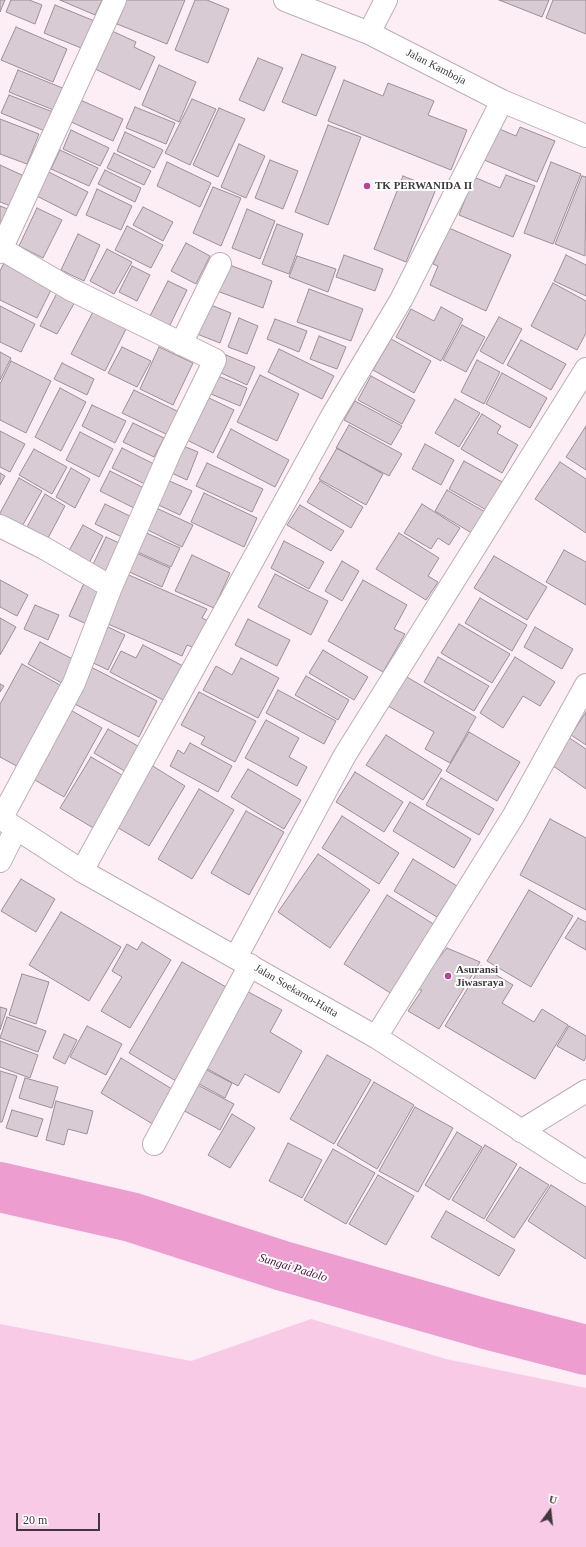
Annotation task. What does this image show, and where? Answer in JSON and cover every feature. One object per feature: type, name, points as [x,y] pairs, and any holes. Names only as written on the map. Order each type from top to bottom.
[{"type":"main road","points":[[0,861],[6,822],[74,683],[111,587],[170,452],[215,360],[70,289],[1,250],[115,0]]},
{"type":"main road","name":"Jalan Kamboja","points":[[285,0],[369,34],[502,101],[586,136]]},
{"type":"main road","points":[[369,34],[386,0]]},
{"type":"main road","points":[[82,871],[332,416],[401,300],[502,101]]},
{"type":"main road","points":[[181,344],[220,264]]},
{"type":"main road","points":[[154,1144],[345,755],[586,369]]},
{"type":"main road","points":[[0,526],[44,548],[111,587]]},
{"type":"main road","points":[[376,1037],[514,815],[586,685]]},
{"type":"main road","name":"Jalan Soekarno-Hatta","points":[[6,822],[82,871],[376,1037],[586,1172]]},
{"type":"main road","points":[[521,1131],[586,1091]]},
{"type":"shaded area","points":[[311,1319],[446,1359],[586,1388],[586,1547],[0,1547],[0,1324],[191,1361]]},
{"type":"building","points":[[0,0],[5,0],[0,12]]},
{"type":"building","points":[[11,0],[29,0],[42,5],[35,24],[6,12]]},
{"type":"building","points":[[60,0],[102,0],[95,15]]},
{"type":"building","points":[[126,0],[185,0],[167,44],[117,24]]},
{"type":"building","points":[[195,0],[207,0],[229,9],[208,63],[175,50]]},
{"type":"building","points":[[499,0],[549,0],[542,17]]},
{"type":"building","points":[[553,0],[586,0],[586,34],[546,18]]},
{"type":"building","points":[[55,5],[97,22],[86,50],[44,33]]},
{"type":"building","points":[[16,27],[67,49],[53,82],[1,60]]},
{"type":"building","points":[[112,31],[136,42],[134,47],[155,57],[140,90],[95,69]]},
{"type":"building","points":[[302,54],[336,67],[316,116],[282,102]]},
{"type":"building","points":[[258,58],[283,68],[264,111],[239,100]]},
{"type":"building","points":[[159,65],[196,82],[179,122],[142,105]]},
{"type":"building","points":[[18,70],[65,89],[56,111],[9,92]]},
{"type":"building","points":[[344,80],[383,96],[388,83],[434,101],[428,115],[467,130],[451,170],[328,121]]},
{"type":"building","points":[[9,95],[53,112],[45,131],[1,113]]},
{"type":"building","points":[[78,99],[123,119],[113,141],[69,121]]},
{"type":"building","points":[[192,99],[216,109],[190,165],[165,153]]},
{"type":"building","points":[[135,107],[175,123],[166,144],[126,128]]},
{"type":"building","points":[[219,108],[245,119],[218,177],[193,165]]},
{"type":"building","points":[[0,119],[39,134],[27,164],[0,154]]},
{"type":"building","points":[[328,125],[361,137],[328,225],[295,212]]},
{"type":"building","points":[[490,125],[516,136],[520,127],[555,141],[537,182],[477,157]]},
{"type":"building","points":[[71,130],[109,148],[100,166],[63,149]]},
{"type":"building","points":[[125,132],[163,150],[154,168],[117,151]]},
{"type":"building","points":[[239,144],[265,156],[246,198],[221,187]]},
{"type":"building","points":[[60,150],[98,168],[89,186],[51,169]]},
{"type":"building","points":[[114,153],[151,171],[144,185],[107,168]]},
{"type":"building","points":[[270,160],[298,171],[283,209],[255,198]]},
{"type":"building","points":[[167,162],[211,183],[200,207],[157,186]]},
{"type":"building","points":[[551,162],[581,174],[553,244],[524,233]]},
{"type":"building","points":[[0,165],[24,176],[11,206],[0,202]]},
{"type":"building","points":[[45,170],[88,192],[76,216],[33,194]]},
{"type":"building","points":[[105,170],[141,188],[135,202],[98,184]]},
{"type":"building","points":[[506,175],[535,186],[513,237],[459,215],[474,177],[500,188]]},
{"type":"building","points":[[403,176],[436,189],[406,262],[374,249]]},
{"type":"building","points":[[582,176],[586,177],[585,256],[555,244]]},
{"type":"building","points":[[213,187],[241,198],[221,246],[193,233]]},
{"type":"building","points":[[97,189],[132,206],[121,230],[86,215]]},
{"type":"building","points":[[0,206],[8,209],[0,229]]},
{"type":"building","points":[[143,207],[173,222],[163,241],[133,225]]},
{"type":"building","points":[[37,208],[62,220],[43,258],[19,246]]},
{"type":"building","points":[[247,209],[275,221],[260,259],[232,248]]},
{"type":"building","points":[[277,224],[303,234],[289,274],[262,264]]},
{"type":"building","points":[[127,226],[163,245],[151,268],[115,250]]},
{"type":"building","points":[[449,228],[511,255],[486,311],[430,285],[438,266],[433,264]]},
{"type":"building","points":[[78,234],[100,245],[84,281],[61,270]]},
{"type":"building","points":[[186,243],[210,256],[196,284],[171,271]]},
{"type":"building","points":[[107,249],[132,262],[114,294],[90,281]]},
{"type":"building","points":[[344,255],[383,269],[375,291],[336,277]]},
{"type":"building","points":[[566,255],[586,265],[586,296],[554,281]]},
{"type":"building","points":[[297,256],[336,269],[328,292],[289,277]]},
{"type":"building","points":[[5,261],[54,284],[37,318],[0,300],[0,271]]},
{"type":"building","points":[[227,264],[272,281],[263,308],[217,291]]},
{"type":"building","points":[[132,266],[150,275],[137,301],[119,292]]},
{"type":"building","points":[[168,281],[187,290],[169,327],[149,318]]},
{"type":"building","points":[[553,283],[586,301],[586,333],[577,350],[531,326]]},
{"type":"building","points":[[309,289],[363,309],[351,341],[297,322]]},
{"type":"building","points":[[58,291],[76,300],[57,334],[40,326]]},
{"type":"building","points":[[203,302],[231,313],[220,343],[192,332]]},
{"type":"building","points":[[0,306],[35,324],[21,352],[0,342]]},
{"type":"building","points":[[441,307],[463,319],[441,361],[396,337],[411,309],[434,321]]},
{"type":"building","points":[[95,308],[128,325],[105,371],[71,354]]},
{"type":"building","points":[[499,317],[522,329],[503,364],[480,351]]},
{"type":"building","points":[[239,318],[258,326],[247,354],[228,347]]},
{"type":"building","points":[[275,319],[307,331],[299,352],[267,339]]},
{"type":"building","points":[[462,325],[485,337],[466,372],[443,360]]},
{"type":"building","points":[[319,336],[346,347],[337,369],[310,359]]},
{"type":"building","points":[[391,339],[431,361],[414,393],[373,370]]},
{"type":"building","points":[[521,340],[566,364],[551,390],[507,365]]},
{"type":"building","points":[[122,347],[151,361],[137,387],[108,373]]},
{"type":"building","points":[[159,347],[193,363],[173,405],[140,389]]},
{"type":"building","points":[[279,349],[334,376],[322,399],[268,372]]},
{"type":"building","points":[[0,352],[11,358],[0,380]]},
{"type":"building","points":[[226,355],[255,367],[247,385],[219,372]]},
{"type":"building","points":[[477,360],[500,372],[484,404],[461,392]]},
{"type":"building","points":[[11,361],[51,381],[26,433],[0,420],[0,384]]},
{"type":"building","points":[[62,363],[94,379],[87,395],[54,379]]},
{"type":"building","points":[[502,373],[547,398],[530,428],[486,404]]},
{"type":"building","points":[[260,375],[299,394],[277,441],[237,422]]},
{"type":"building","points":[[218,376],[247,388],[240,406],[211,394]]},
{"type":"building","points":[[371,376],[415,400],[402,424],[358,400]]},
{"type":"building","points":[[60,388],[86,402],[61,451],[35,437]]},
{"type":"building","points":[[134,390],[179,412],[168,435],[122,413]]},
{"type":"building","points":[[205,396],[234,410],[213,453],[185,439]]},
{"type":"building","points":[[455,399],[480,413],[459,447],[435,433]]},
{"type":"building","points":[[355,401],[402,426],[391,445],[344,420]]},
{"type":"building","points":[[92,405],[126,421],[115,443],[82,426]]},
{"type":"building","points":[[482,414],[501,426],[497,433],[518,445],[502,473],[461,449]]},
{"type":"building","points":[[133,423],[164,438],[154,457],[123,442]]},
{"type":"building","points":[[349,425],[402,454],[389,476],[336,448]]},
{"type":"building","points":[[586,426],[586,470],[566,457]]},
{"type":"building","points":[[231,429],[289,460],[275,487],[217,457]]},
{"type":"building","points":[[0,431],[25,444],[10,472],[0,467]]},
{"type":"building","points":[[80,432],[113,449],[99,477],[66,460]]},
{"type":"building","points":[[176,443],[198,452],[187,480],[165,470]]},
{"type":"building","points":[[425,444],[454,460],[441,485],[412,469]]},
{"type":"building","points":[[122,448],[160,467],[151,487],[112,468]]},
{"type":"building","points":[[337,448],[383,474],[366,505],[319,479]]},
{"type":"building","points":[[34,449],[67,467],[52,494],[19,475]]},
{"type":"building","points":[[464,461],[504,483],[488,511],[449,489]]},
{"type":"building","points":[[560,462],[586,479],[586,533],[535,499]]},
{"type":"building","points":[[207,463],[263,489],[252,512],[196,486]]},
{"type":"building","points":[[71,468],[90,479],[75,508],[56,497]]},
{"type":"building","points":[[110,471],[148,490],[138,510],[100,491]]},
{"type":"building","points":[[0,473],[5,476],[0,485]]},
{"type":"building","points":[[19,478],[42,491],[20,530],[0,519],[0,513]]},
{"type":"building","points":[[165,479],[192,491],[180,515],[154,503]]},
{"type":"building","points":[[320,481],[363,507],[351,528],[307,502]]},
{"type":"building","points":[[447,490],[487,513],[475,535],[435,511]]},
{"type":"building","points":[[204,493],[257,518],[244,547],[191,522]]},
{"type":"building","points":[[45,494],[65,506],[48,538],[27,527]]},
{"type":"building","points":[[105,504],[138,520],[128,540],[95,524]]},
{"type":"building","points":[[422,504],[460,528],[449,545],[438,538],[431,549],[404,533]]},
{"type":"building","points":[[300,505],[344,531],[331,551],[287,525]]},
{"type":"building","points":[[152,506],[193,525],[182,547],[142,527]]},
{"type":"building","points":[[83,525],[103,536],[86,569],[65,558]]},
{"type":"building","points":[[142,531],[180,548],[171,567],[133,550]]},
{"type":"building","points":[[399,533],[439,558],[428,576],[438,582],[426,600],[376,569]]},
{"type":"building","points":[[106,537],[128,547],[111,583],[89,573]]},
{"type":"building","points":[[284,541],[324,562],[309,589],[271,568]]},
{"type":"building","points":[[564,550],[586,562],[586,605],[546,582]]},
{"type":"building","points":[[132,551],[170,568],[162,587],[123,569]]},
{"type":"building","points":[[192,555],[230,573],[214,608],[175,591]]},
{"type":"building","points":[[494,556],[547,587],[527,620],[474,588]]},
{"type":"building","points":[[342,561],[359,571],[342,601],[325,591]]},
{"type":"building","points":[[122,572],[207,609],[202,618],[210,622],[197,649],[187,645],[182,656],[101,621]]},
{"type":"building","points":[[275,574],[328,601],[311,635],[258,607]]},
{"type":"building","points":[[0,580],[28,595],[17,616],[0,607]]},
{"type":"building","points":[[363,580],[407,605],[394,629],[405,634],[383,672],[328,641]]},
{"type":"building","points":[[85,581],[107,591],[91,626],[69,616]]},
{"type":"building","points":[[480,598],[527,625],[512,651],[465,623]]},
{"type":"building","points":[[35,605],[59,615],[48,640],[24,629]]},
{"type":"building","points":[[0,618],[16,627],[0,655]]},
{"type":"building","points":[[248,619],[290,640],[277,666],[235,645]]},
{"type":"building","points":[[459,624],[510,654],[492,683],[441,653]]},
{"type":"building","points":[[104,625],[125,635],[108,670],[87,660]]},
{"type":"building","points":[[535,627],[573,649],[562,669],[524,647]]},
{"type":"building","points":[[40,642],[78,662],[65,685],[28,664]]},
{"type":"building","points":[[143,645],[183,666],[165,701],[110,672],[121,651],[136,658]]},
{"type":"building","points":[[323,650],[368,677],[354,700],[309,673]]},
{"type":"building","points":[[438,657],[489,686],[474,711],[424,682]]},
{"type":"building","points":[[515,657],[555,682],[540,706],[523,696],[503,728],[480,713]]},
{"type":"building","points":[[241,658],[279,678],[258,718],[203,690],[216,666],[232,675]]},
{"type":"building","points":[[22,664],[69,690],[24,770],[0,757],[0,704]]},
{"type":"building","points":[[87,665],[157,701],[139,737],[69,701]]},
{"type":"building","points":[[306,676],[349,700],[338,720],[295,695]]},
{"type":"building","points":[[405,676],[476,717],[450,763],[425,749],[434,732],[388,706]]},
{"type":"building","points":[[0,684],[4,686],[0,692]]},
{"type":"building","points":[[278,690],[336,721],[324,744],[266,713]]},
{"type":"building","points":[[199,692],[256,721],[235,762],[201,744],[205,737],[181,725]]},
{"type":"building","points":[[67,708],[102,728],[64,797],[28,776]]},
{"type":"building","points":[[586,712],[586,745],[571,735]]},
{"type":"building","points":[[266,720],[299,738],[289,757],[307,767],[297,786],[245,758]]},
{"type":"building","points":[[108,729],[143,749],[128,773],[94,753]]},
{"type":"building","points":[[469,732],[520,762],[497,801],[446,771]]},
{"type":"building","points":[[386,735],[442,770],[423,800],[366,765]]},
{"type":"building","points":[[568,737],[586,749],[586,789],[549,763]]},
{"type":"building","points":[[190,743],[232,766],[218,792],[170,766],[178,750],[184,754]]},
{"type":"building","points":[[91,757],[127,778],[95,829],[60,808]]},
{"type":"building","points":[[151,765],[185,786],[149,846],[115,826]]},
{"type":"building","points":[[248,769],[301,800],[284,829],[231,797]]},
{"type":"building","points":[[355,772],[403,802],[384,832],[336,802]]},
{"type":"building","points":[[441,778],[494,809],[479,835],[426,805]]},
{"type":"building","points":[[199,789],[234,810],[192,879],[158,859]]},
{"type":"building","points":[[410,802],[471,839],[454,868],[393,831]]},
{"type":"building","points":[[246,811],[284,832],[249,895],[211,873]]},
{"type":"building","points":[[342,816],[399,853],[379,884],[322,848]]},
{"type":"building","points":[[550,819],[586,838],[586,910],[520,875]]},
{"type":"building","points":[[318,854],[370,890],[330,948],[278,912]]},
{"type":"building","points":[[413,859],[457,886],[437,917],[394,891]]},
{"type":"building","points":[[21,879],[55,899],[36,932],[1,911]]},
{"type":"building","points":[[529,890],[573,916],[531,987],[487,961]]},
{"type":"building","points":[[387,895],[435,925],[392,994],[344,964]]},
{"type":"building","points":[[61,912],[121,947],[89,1001],[29,965]]},
{"type":"building","points":[[578,918],[586,922],[586,950],[565,938]]},
{"type":"building","points":[[142,942],[171,960],[130,1028],[101,1011],[122,977],[112,971],[127,944],[137,950]]},
{"type":"building","name":"Asuransi Jiwasraya","points":[[447,948],[480,962],[439,1029],[408,1011],[422,990],[413,989]]},
{"type":"building","points":[[182,962],[235,992],[181,1084],[129,1053]]},
{"type":"building","points":[[481,966],[513,985],[502,1003],[534,1022],[542,1009],[568,1025],[535,1079],[445,1026]]},
{"type":"building","points":[[22,974],[49,982],[36,1024],[9,1015]]},
{"type":"building","points":[[241,988],[282,1010],[270,1032],[302,1051],[279,1093],[245,1074],[238,1086],[199,1064]]},
{"type":"building","points":[[0,1007],[7,1009],[0,1030]]},
{"type":"building","points":[[7,1017],[46,1031],[38,1052],[0,1038]]},
{"type":"building","points":[[87,1026],[122,1044],[106,1075],[70,1057]]},
{"type":"building","points":[[569,1026],[586,1036],[586,1057],[584,1061],[557,1046]]},
{"type":"building","points":[[64,1034],[77,1040],[65,1064],[53,1058]]},
{"type":"building","points":[[0,1041],[38,1055],[30,1078],[0,1067]]},
{"type":"building","points":[[327,1055],[371,1080],[334,1144],[290,1119]]},
{"type":"building","points":[[121,1058],[177,1092],[156,1126],[101,1093]]},
{"type":"building","points":[[199,1066],[232,1083],[225,1098],[192,1080]]},
{"type":"building","points":[[0,1071],[17,1076],[2,1122],[0,1122]]},
{"type":"building","points":[[25,1078],[58,1087],[52,1108],[19,1098]]},
{"type":"building","points":[[190,1081],[234,1104],[220,1130],[177,1107]]},
{"type":"building","points":[[374,1082],[414,1105],[377,1169],[337,1145]]},
{"type":"building","points":[[56,1101],[93,1111],[87,1134],[68,1129],[64,1145],[46,1140]]},
{"type":"building","points":[[415,1107],[453,1128],[418,1192],[379,1171]]},
{"type":"building","points":[[12,1110],[43,1119],[37,1137],[6,1128]]},
{"type":"building","points":[[232,1114],[255,1128],[230,1168],[208,1155]]},
{"type":"building","points":[[457,1132],[482,1147],[449,1200],[425,1185]]},
{"type":"building","points":[[288,1143],[322,1160],[302,1198],[269,1181]]},
{"type":"building","points":[[485,1145],[517,1164],[484,1219],[452,1200]]},
{"type":"building","points":[[333,1149],[375,1173],[346,1224],[304,1200]]},
{"type":"building","points":[[520,1167],[549,1185],[514,1238],[486,1220]]},
{"type":"building","points":[[378,1175],[414,1196],[386,1245],[349,1224]]},
{"type":"building","points":[[551,1185],[586,1207],[586,1259],[528,1221]]},
{"type":"building","points":[[446,1211],[515,1250],[499,1276],[431,1237]]},
{"type":"waterway","name":"Sungai Padolo","points":[[0,1187],[131,1217],[283,1266],[486,1324],[586,1350]]},
{"type":"place","name":"TK PERWANIDA II","points":[[367,186]]},
{"type":"place","name":"Asuransi Jiwasraya","points":[[448,976]]}]
